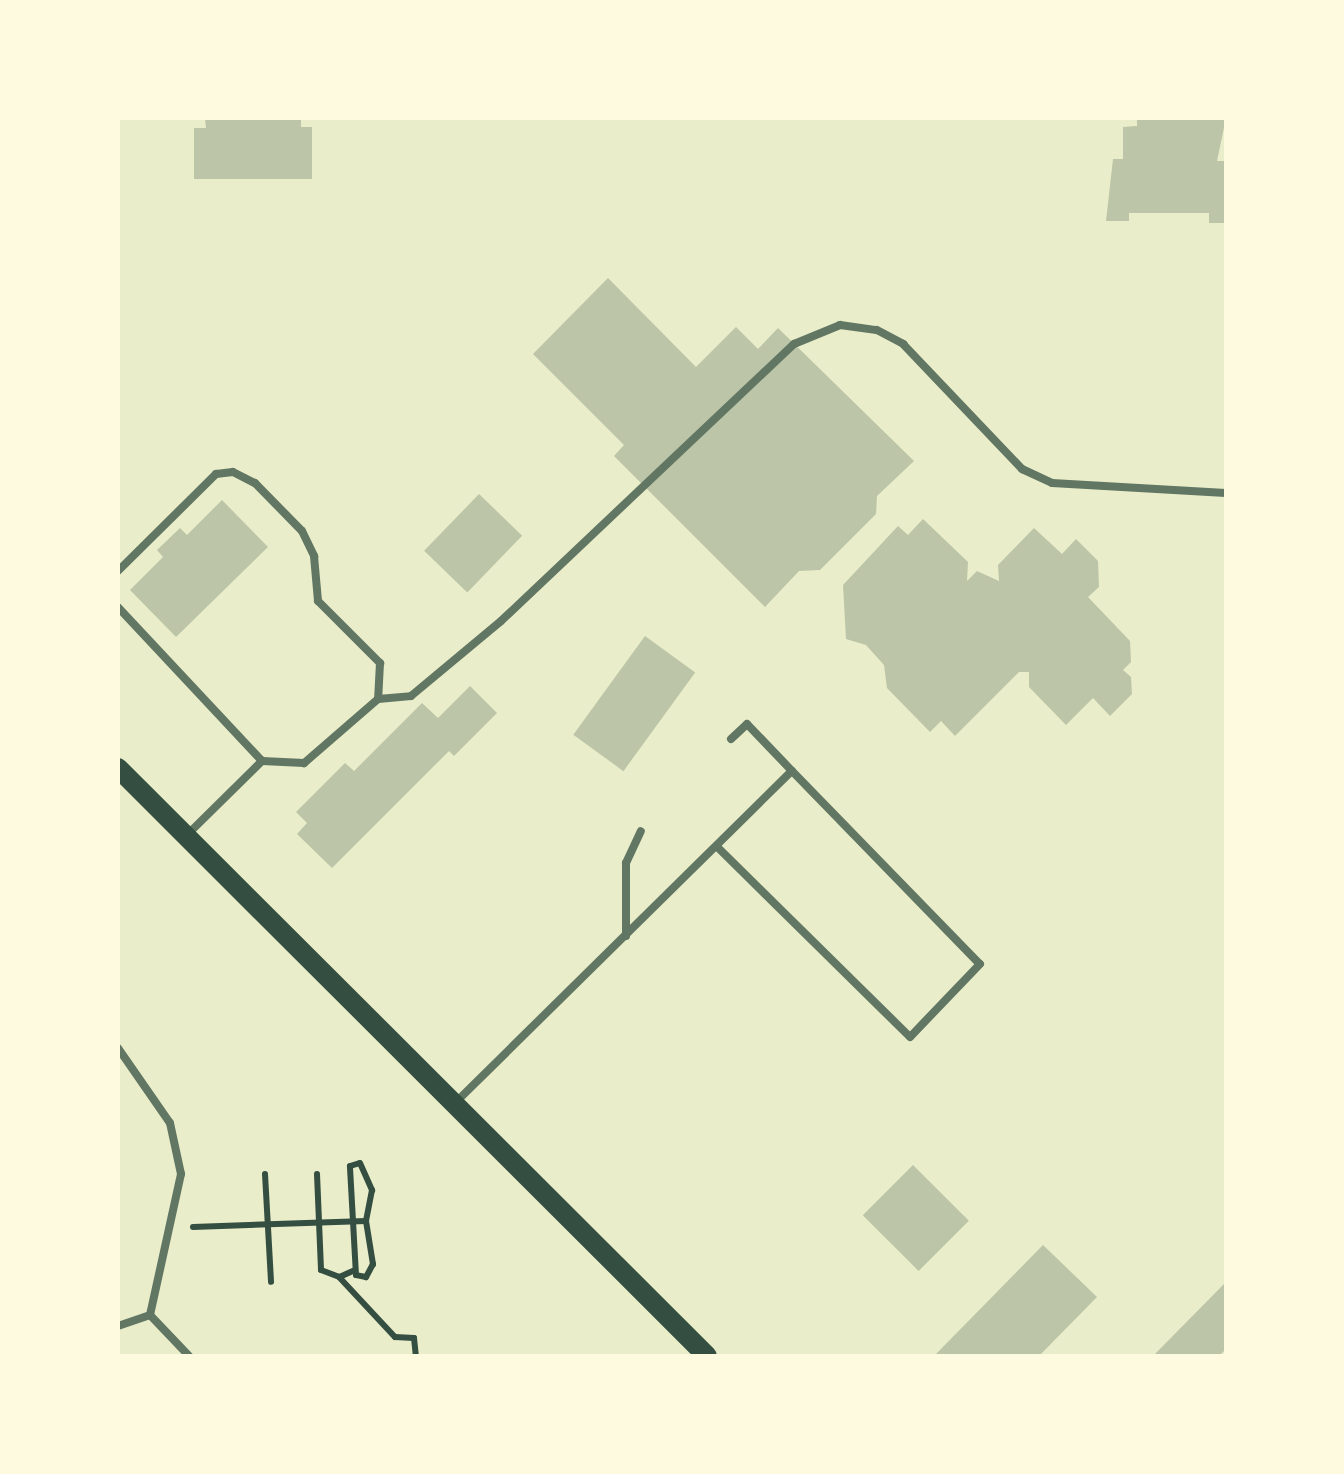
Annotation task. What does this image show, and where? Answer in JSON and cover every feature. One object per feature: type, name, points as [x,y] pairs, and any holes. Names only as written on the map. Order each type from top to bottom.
[{"type":"main road","points":[[118,768],[707,1356]]},
{"type":"lane","points":[[118,606],[262,761],[304,763],[378,699],[412,696],[500,621],[804,336],[840,324],[877,330],[903,344],[1022,469],[1052,483],[1226,493]]},
{"type":"lane","points":[[118,571],[216,474],[233,472],[255,483],[302,531],[314,556],[318,601],[380,663],[378,699]]},
{"type":"lane","points":[[716,846],[910,1037],[980,964],[747,724],[732,739]]},
{"type":"lane","points":[[186,836],[262,761]]},
{"type":"lane","points":[[455,1102],[792,771]]},
{"type":"lane","points":[[626,936],[626,863],[641,831]]},
{"type":"lane","points":[[118,1048],[170,1122],[181,1174],[150,1315]]},
{"type":"lane","points":[[118,1326],[150,1315]]},
{"type":"lane","points":[[150,1315],[189,1356]]},
{"type":"path","points":[[360,1163],[372,1190],[366,1221],[374,1264],[366,1277],[355,1270],[350,1166],[360,1163]]},
{"type":"path","points":[[265,1174],[271,1282]]},
{"type":"path","points":[[317,1174],[321,1270],[339,1278],[394,1338],[414,1338],[416,1356]]},
{"type":"path","points":[[171,1228],[366,1221]]},
{"type":"path","points":[[339,1278],[355,1270]]},
{"type":"building","points":[[205,118],[301,118],[301,127],[312,127],[312,179],[194,179],[194,128],[206,128]]},
{"type":"building","points":[[1137,118],[1226,118],[1217,161],[1226,161],[1226,223],[1209,223],[1209,213],[1129,213],[1129,221],[1106,221],[1113,159],[1123,159],[1123,127],[1137,126]]},
{"type":"building","points":[[608,278],[696,367],[736,327],[758,349],[778,328],[914,461],[877,496],[876,514],[820,570],[799,571],[765,607],[614,456],[624,445],[533,354]]},
{"type":"building","points":[[479,494],[522,536],[467,593],[424,551]]},
{"type":"building","points":[[222,500],[268,547],[176,637],[130,590],[163,557],[157,550],[180,528],[187,535]]},
{"type":"building","points":[[923,519],[968,562],[967,581],[977,571],[999,581],[998,565],[1034,528],[1062,554],[1076,539],[1098,561],[1099,587],[1088,597],[1130,641],[1131,662],[1123,670],[1131,677],[1132,694],[1110,716],[1093,698],[1066,725],[1029,687],[1029,672],[1019,672],[955,736],[941,721],[930,732],[887,688],[884,665],[866,645],[846,639],[843,585],[898,526],[908,535]]},
{"type":"building","points":[[645,636],[695,672],[623,771],[573,735]]},
{"type":"building","points":[[470,686],[497,713],[454,756],[449,751],[332,868],[297,834],[307,823],[296,812],[345,763],[354,771],[422,703],[438,718]]},
{"type":"building","points":[[913,1165],[969,1221],[919,1271],[863,1215]]},
{"type":"building","points":[[1043,1245],[1097,1297],[1039,1356],[934,1356]]},
{"type":"building","points":[[1226,1282],[1226,1349],[1219,1356],[1153,1356]]}]
